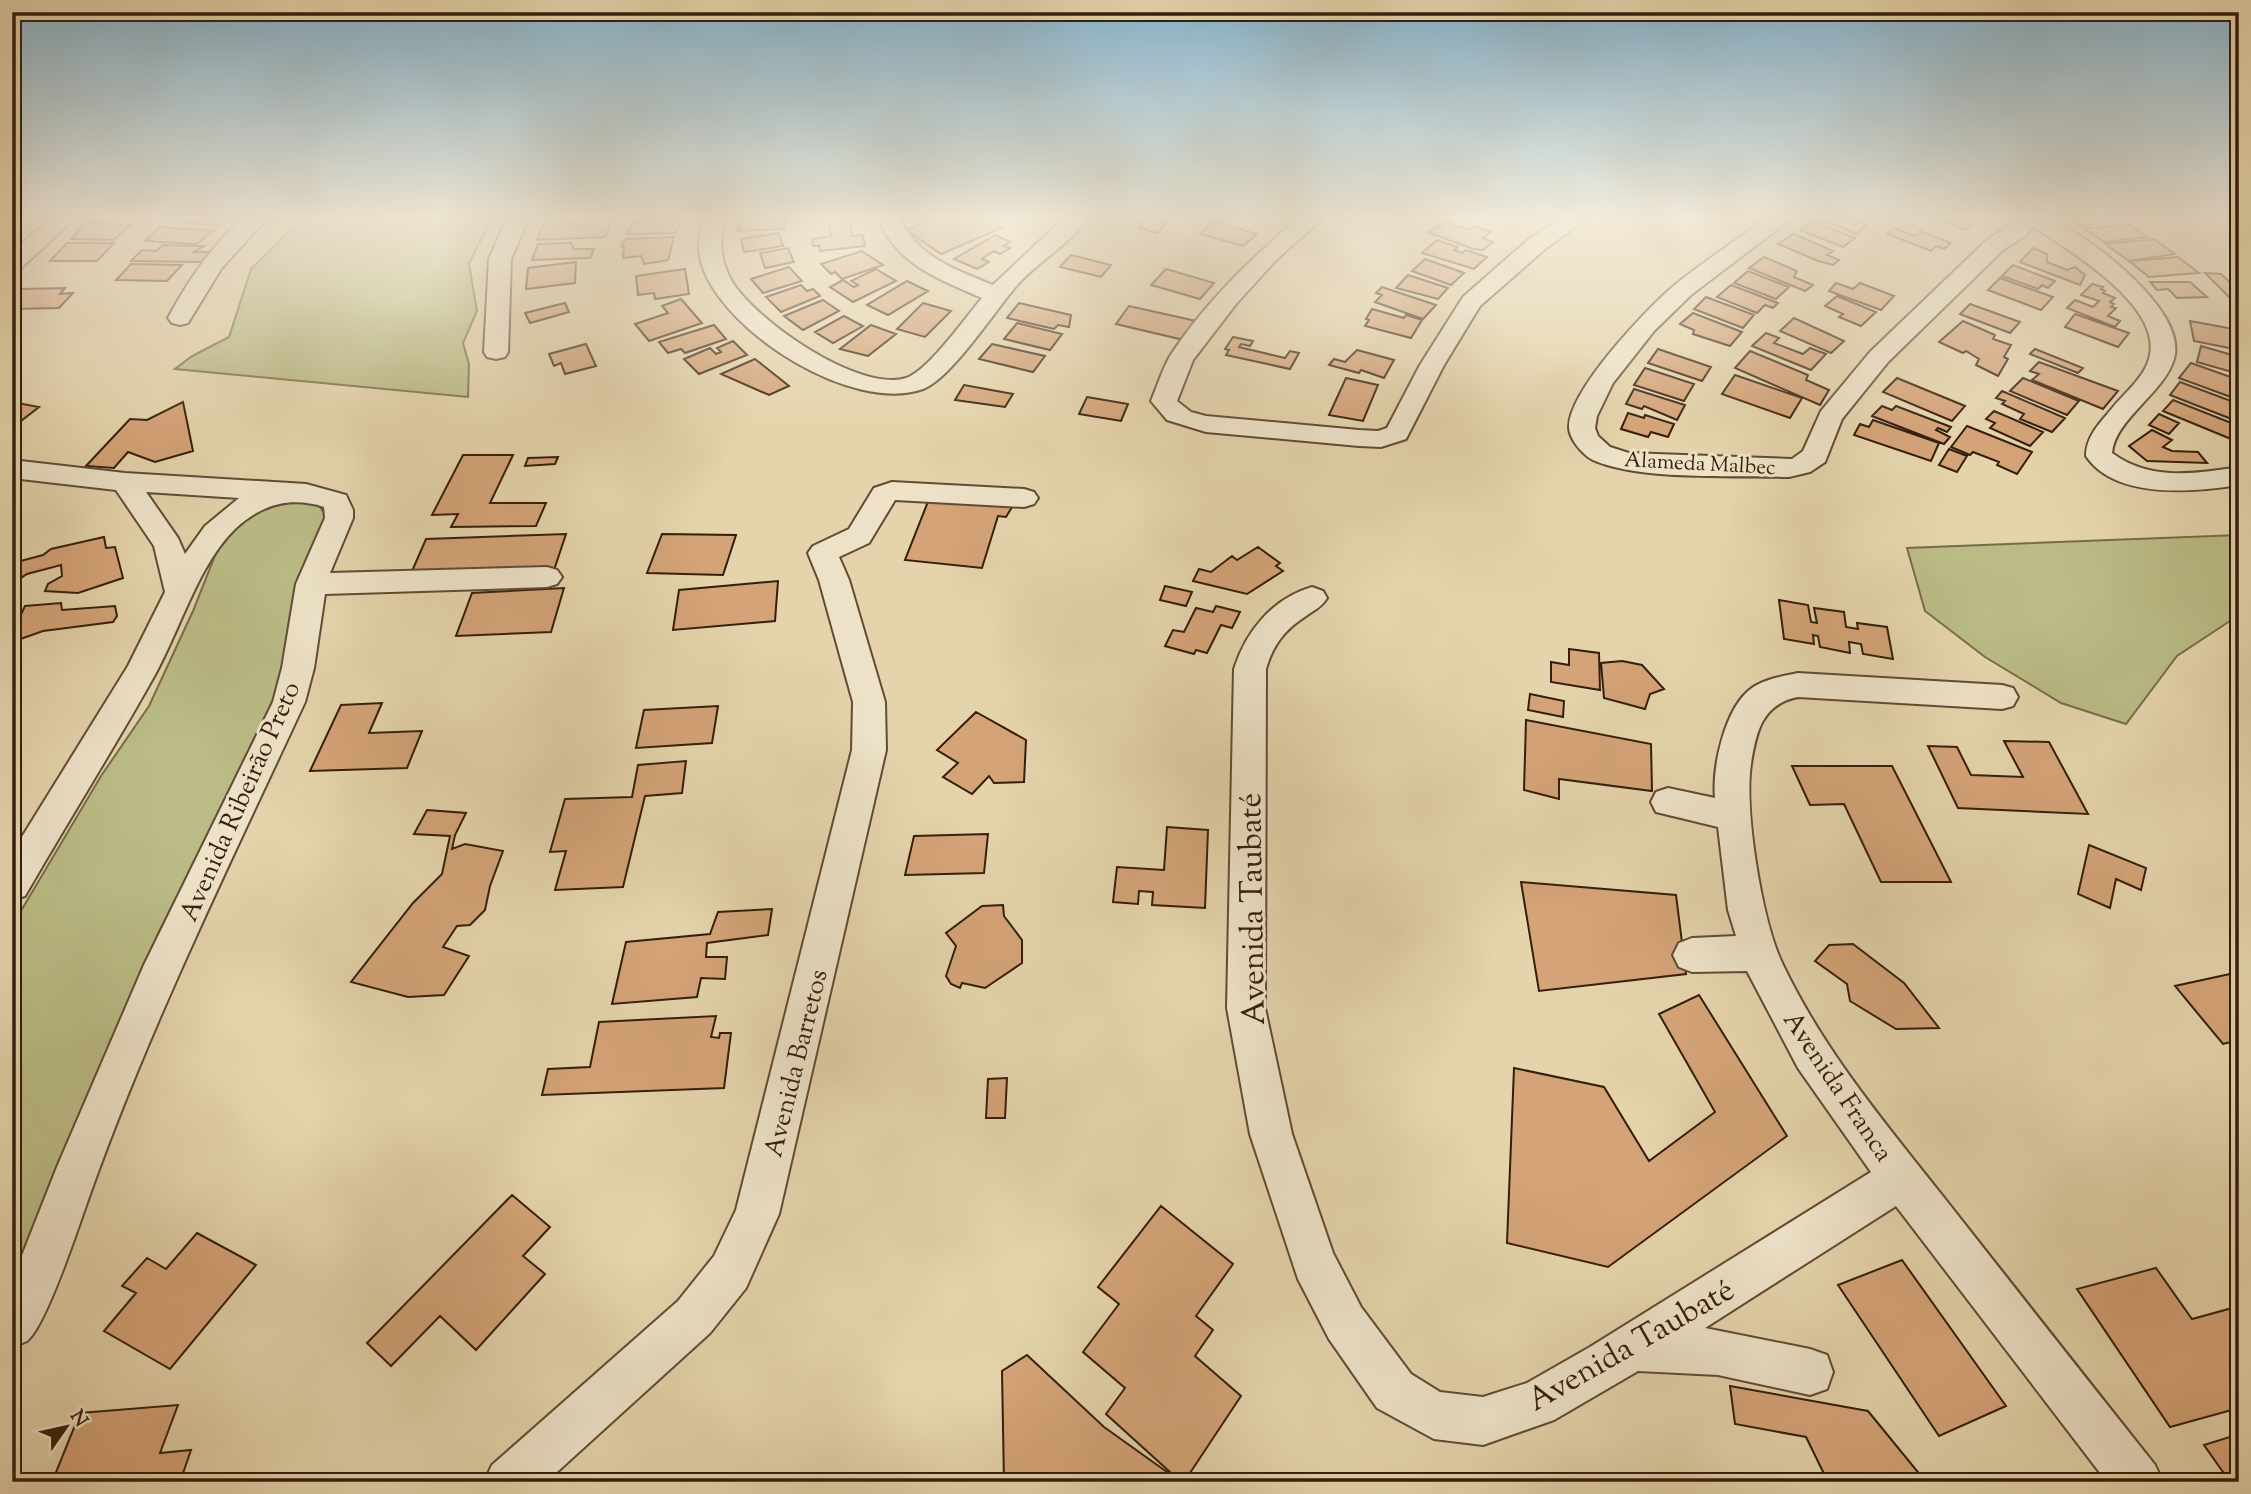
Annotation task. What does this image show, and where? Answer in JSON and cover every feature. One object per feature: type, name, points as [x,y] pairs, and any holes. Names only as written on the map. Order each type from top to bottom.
[{"type":"street","points":[[180,318],[196,288]]},
{"type":"street","points":[[496,352],[499,288]]},
{"type":"street","points":[[724,288],[747,314],[779,342],[827,369],[867,384],[891,388],[921,382],[932,373],[1004,288]]},
{"type":"street","points":[[980,288],[996,295]]},
{"type":"street","points":[[1238,288],[1181,359],[1164,401],[1170,411],[1182,418],[1206,424],[1381,439],[1396,433],[1432,365],[1471,302],[1487,288]]},
{"type":"street","name":"Alameda Malbec","points":[[1686,288],[1644,326],[1601,381],[1589,402],[1582,428],[1592,446],[1615,458],[1650,464],[1789,468],[1809,461],[1822,445],[1830,417],[1880,357],[1951,288]]},
{"type":"street","points":[[2129,288],[2159,319],[2163,356],[2144,387],[2101,440],[2099,456],[2128,475],[2151,479],[2199,481],[2239,475]]},
{"type":"street","points":[[12,469],[125,482],[278,492]]},
{"type":"street","points":[[125,482],[168,545],[180,594]]},
{"type":"street","name":"Avenida Barretos","points":[[509,1482],[695,1317],[730,1272],[757,1214],[869,750],[869,702],[834,580],[823,553],[859,536],[884,494],[892,491],[1024,498]]},
{"type":"street","name":"Avenida Ribeirão Preto","points":[[12,1324],[27,1300],[78,1167],[158,978],[289,702],[297,676],[311,584],[320,555],[338,527],[341,512],[336,501],[318,494],[278,492],[250,504],[223,524],[204,547],[156,643],[17,870]]},
{"type":"street","points":[[311,584],[547,577]]},
{"type":"street","name":"Avenida Taubaté","points":[[1312,598],[1286,613],[1269,629],[1255,648],[1250,669],[1246,1008],[1271,1134],[1314,1263],[1345,1323],[1394,1391],[1434,1415],[1483,1421],[1526,1406],[1633,1348],[1901,1178]]},
{"type":"street","name":"Avenida Franca","points":[[2001,697],[1824,685],[1782,688],[1763,697],[1752,708],[1739,735],[1731,786],[1746,910],[1761,956],[1812,1055],[1861,1126],[2138,1482]]},
{"type":"street","points":[[1668,802],[1734,816]]},
{"type":"street","points":[[1692,955],[1761,956]]},
{"type":"street","points":[[1633,1348],[1718,1352],[1810,1372]]},
{"type":"green space","points":[[245,288],[473,288],[477,311],[463,343],[469,364],[468,397],[175,369],[192,356],[229,337]]},
{"type":"green space","points":[[291,501],[317,503],[328,518],[298,577],[285,683],[249,766],[159,932],[12,1293],[12,926],[101,776],[149,706],[193,611],[216,553],[236,524],[265,508]]},
{"type":"green space","points":[[2239,535],[2239,615],[2177,656],[2126,724],[2061,703],[1985,657],[1925,611],[1907,548]]},
{"type":"building","points":[[65,288],[60,294],[73,293],[59,308],[15,309],[20,303],[12,304],[12,298],[21,289]]},
{"type":"building","points":[[637,288],[688,288],[689,294],[655,299],[654,293],[638,295]]},
{"type":"building","points":[[758,288],[780,288],[763,293]]},
{"type":"building","points":[[793,288],[804,288],[807,291],[813,289],[820,296],[781,312],[766,297]]},
{"type":"building","points":[[831,288],[882,288],[853,302]]},
{"type":"building","points":[[896,288],[921,288],[928,291],[888,315],[867,305]]},
{"type":"building","points":[[1161,288],[1210,288],[1200,299]]},
{"type":"building","points":[[1384,288],[1436,305],[1423,319],[1375,302],[1382,295],[1376,293]]},
{"type":"building","points":[[1396,288],[1447,288],[1448,288],[1438,299]]},
{"type":"building","points":[[1728,288],[1738,288],[1778,303],[1773,308],[1765,305],[1757,313],[1717,297]]},
{"type":"building","points":[[1746,288],[1788,288],[1776,299]]},
{"type":"building","points":[[1832,288],[1872,288],[1894,296],[1881,310],[1829,291]]},
{"type":"building","points":[[1990,288],[2027,288],[2053,297],[2041,310],[1988,290]]},
{"type":"building","points":[[2088,288],[2102,288],[2105,291],[2103,293],[2115,298],[2110,302],[2114,304],[2111,307],[2116,308],[2108,316],[2120,321],[2115,327],[2067,308],[2075,300],[2093,307],[2099,301],[2081,295]]},
{"type":"building","points":[[2155,288],[2196,288],[2207,297],[2177,298],[2168,289]]},
{"type":"building","points":[[2220,288],[2236,288],[2239,291],[2239,300],[2232,300]]},
{"type":"building","points":[[1837,296],[1876,312],[1861,326],[1839,317],[1843,314],[1825,306]]},
{"type":"building","points":[[1706,297],[1754,315],[1743,328],[1694,309]]},
{"type":"building","points":[[681,299],[702,323],[649,341],[635,324],[668,313],[662,306]]},
{"type":"building","points":[[823,300],[839,311],[803,330],[784,316]]},
{"type":"building","points":[[565,303],[569,312],[530,323],[525,313]]},
{"type":"building","points":[[923,303],[951,311],[925,337],[897,329]]},
{"type":"building","points":[[1019,303],[1071,315],[1069,327],[1058,325],[1054,329],[1007,318]]},
{"type":"building","points":[[1970,304],[2020,322],[2010,333],[1960,314]]},
{"type":"building","points":[[1129,306],[1196,321],[1184,340],[1116,324]]},
{"type":"building","points":[[1372,309],[1422,320],[1411,338],[1365,326]]},
{"type":"building","points":[[1693,313],[1742,332],[1730,346],[1693,334],[1694,330],[1680,324]]},
{"type":"building","points":[[2075,314],[2129,333],[2118,347],[2065,327]]},
{"type":"building","points":[[844,316],[863,326],[833,343],[815,332]]},
{"type":"building","points":[[1794,318],[1844,341],[1831,353],[1780,331]]},
{"type":"building","points":[[1963,321],[1995,335],[1993,339],[2011,345],[2004,357],[2008,359],[1998,376],[1976,365],[1979,359],[1966,351],[1963,353],[1939,342]]},
{"type":"building","points":[[2190,321],[2239,330],[2239,350],[2194,341]]},
{"type":"building","points":[[1017,323],[1062,334],[1050,350],[1004,339]]},
{"type":"building","points":[[714,325],[726,339],[685,353],[681,349],[668,353],[659,342]]},
{"type":"building","points":[[871,325],[896,334],[868,356],[840,349]]},
{"type":"building","points":[[1766,333],[1779,338],[1774,343],[1803,354],[1810,348],[1826,354],[1811,370],[1752,346]]},
{"type":"building","points":[[1233,337],[1253,341],[1250,346],[1241,344],[1239,347],[1285,358],[1290,351],[1299,353],[1290,369],[1226,355],[1229,350],[1225,349]]},
{"type":"building","points":[[733,341],[747,355],[699,374],[684,359],[710,348],[716,354],[721,352],[717,348]]},
{"type":"building","points":[[586,344],[596,366],[565,374],[561,363],[554,366],[549,354]]},
{"type":"building","points":[[992,344],[1045,356],[1033,372],[979,359]]},
{"type":"building","points":[[2201,346],[2239,357],[2239,374],[2197,362]]},
{"type":"building","points":[[1658,349],[1711,367],[1702,381],[1648,363]]},
{"type":"building","points":[[2035,349],[2083,368],[2078,373],[2030,354]]},
{"type":"building","points":[[1357,350],[1394,360],[1384,378],[1361,370],[1359,373],[1329,365],[1334,359],[1345,362]]},
{"type":"building","points":[[1750,351],[1808,375],[1806,380],[1829,390],[1820,405],[1735,368]]},
{"type":"building","points":[[755,359],[789,386],[769,395],[721,374]]},
{"type":"building","points":[[2039,362],[2118,391],[2103,409],[2032,380],[2039,374],[2030,371]]},
{"type":"building","points":[[2191,363],[2239,380],[2239,400],[2179,378]]},
{"type":"building","points":[[1645,368],[1694,384],[1684,401],[1634,385]]},
{"type":"building","points":[[1735,375],[1802,398],[1790,418],[1722,394]]},
{"type":"building","points":[[1346,378],[1378,385],[1363,421],[1329,415]]},
{"type":"building","points":[[1897,378],[1965,406],[1952,421],[1883,392]]},
{"type":"building","points":[[2023,378],[2079,401],[2067,415],[2010,391]]},
{"type":"building","points":[[2180,382],[2239,404],[2239,414],[2234,420],[2170,395]]},
{"type":"building","points":[[964,385],[1013,394],[1005,407],[955,400]]},
{"type":"building","points":[[1634,389],[1685,405],[1677,420],[1644,406],[1642,409],[1626,404]]},
{"type":"building","points":[[2002,391],[2065,418],[2052,432],[2020,419],[2024,414],[2002,404],[2005,401],[1996,398]]},
{"type":"building","points":[[1087,397],[1128,404],[1121,421],[1079,414]]},
{"type":"building","points":[[2173,400],[2239,426],[2239,430],[2231,439],[2163,411]]},
{"type":"building","points":[[12,402],[39,407],[12,428]]},
{"type":"building","points":[[183,402],[193,451],[155,462],[128,452],[114,468],[86,466],[130,419],[147,420]]},
{"type":"building","points":[[1882,406],[1892,410],[1896,406],[1951,427],[1947,432],[1938,428],[1936,430],[1950,437],[1944,444],[1872,416]]},
{"type":"building","points":[[1994,411],[2043,432],[2030,446],[1990,428],[1995,423],[1986,419]]},
{"type":"building","points":[[1628,413],[1674,424],[1668,437],[1651,432],[1648,437],[1621,429]]},
{"type":"building","points":[[2159,414],[2179,423],[2169,434],[2149,425]]},
{"type":"building","points":[[1873,420],[1939,443],[1931,461],[1854,435],[1860,424],[1869,427]]},
{"type":"building","points":[[1967,426],[2032,452],[2017,474],[1997,465],[1999,462],[1951,447]]},
{"type":"building","points":[[2152,430],[2172,440],[2163,447],[2172,451],[2198,452],[2207,463],[2147,461],[2129,446]]},
{"type":"building","points":[[1949,449],[1967,456],[1957,472],[1939,465]]},
{"type":"building","points":[[463,455],[513,455],[490,503],[546,503],[536,526],[451,527],[458,514],[432,515]]},
{"type":"building","points":[[558,457],[555,464],[525,466],[528,458]]},
{"type":"building","points":[[929,499],[1012,507],[1006,517],[998,516],[982,568],[905,560]]},
{"type":"building","points":[[20,532],[21,549],[12,551],[12,534]]},
{"type":"building","points":[[566,534],[553,573],[409,578],[426,539]]},
{"type":"building","points":[[662,534],[736,535],[723,575],[647,573]]},
{"type":"building","points":[[104,537],[106,548],[115,547],[123,578],[78,593],[45,591],[48,584],[62,576],[61,565],[27,574],[12,584],[13,563],[43,555],[51,549]]},
{"type":"building","points":[[1258,547],[1280,563],[1276,566],[1283,571],[1247,594],[1193,581],[1199,569],[1211,572],[1232,556],[1237,560]]},
{"type":"building","points":[[778,581],[775,621],[673,630],[679,590]]},
{"type":"building","points":[[1165,586],[1192,592],[1186,606],[1160,600]]},
{"type":"building","points":[[564,588],[551,632],[456,636],[472,593]]},
{"type":"building","points":[[1779,600],[1808,605],[1811,622],[1817,623],[1814,608],[1844,612],[1846,627],[1858,629],[1857,623],[1887,627],[1893,659],[1863,654],[1861,644],[1849,642],[1850,653],[1820,647],[1818,636],[1813,635],[1814,644],[1784,639]]},
{"type":"building","points":[[61,603],[62,610],[115,606],[117,616],[113,622],[43,631],[12,642],[12,621],[19,619],[25,606]]},
{"type":"building","points":[[1216,606],[1240,612],[1232,628],[1221,625],[1207,653],[1196,650],[1194,654],[1165,646],[1173,630],[1184,632],[1196,608],[1213,612]]},
{"type":"building","points":[[1569,649],[1599,653],[1600,690],[1551,682],[1551,662],[1569,665]]},
{"type":"building","points":[[1622,661],[1642,665],[1664,689],[1650,694],[1645,709],[1604,698],[1601,663]]},
{"type":"building","points":[[1530,694],[1564,701],[1563,717],[1528,710]]},
{"type":"building","points":[[382,703],[369,733],[422,731],[407,768],[310,771],[341,705]]},
{"type":"building","points":[[718,706],[712,743],[636,748],[644,710]]},
{"type":"building","points":[[976,712],[1026,740],[1024,782],[994,783],[989,776],[972,794],[943,777],[958,763],[937,750]]},
{"type":"building","points":[[1526,720],[1651,744],[1652,791],[1559,779],[1559,799],[1524,790]]},
{"type":"building","points":[[2004,741],[2049,742],[2088,814],[1958,808],[1928,746],[1957,747],[1971,775],[2023,777]]},
{"type":"building","points":[[686,761],[682,793],[645,796],[623,887],[555,890],[566,851],[550,852],[565,799],[632,797],[638,765]]},
{"type":"building","points":[[1792,766],[1892,766],[1951,882],[1881,882],[1844,804],[1810,805]]},
{"type":"building","points":[[427,810],[466,813],[455,835],[452,849],[465,844],[503,851],[490,886],[485,910],[470,925],[457,926],[443,947],[469,956],[444,995],[408,997],[351,982],[413,903],[442,874],[450,836],[414,834]]},
{"type":"building","points":[[1167,827],[1208,830],[1205,908],[1152,905],[1153,892],[1139,891],[1138,904],[1113,902],[1117,867],[1164,870]]},
{"type":"building","points":[[988,834],[984,873],[905,875],[914,836]]},
{"type":"building","points":[[2089,845],[2146,868],[2141,890],[2116,879],[2110,908],[2078,894]]},
{"type":"building","points":[[1521,882],[1676,895],[1686,974],[1539,991]]},
{"type":"building","points":[[1003,905],[1004,916],[1022,940],[1022,963],[985,988],[962,983],[960,988],[951,984],[946,976],[956,946],[946,933],[982,906]]},
{"type":"building","points":[[772,909],[768,935],[707,943],[706,957],[727,957],[725,979],[701,978],[697,997],[612,1004],[626,942],[710,934],[718,912]]},
{"type":"building","points":[[1853,944],[1904,983],[1939,1028],[1896,1029],[1850,1001],[1847,984],[1815,961],[1829,945]]},
{"type":"building","points":[[2239,972],[2239,1040],[2223,1044],[2175,986]]},
{"type":"building","points":[[1699,995],[1787,1136],[1608,1267],[1507,1243],[1514,1068],[1604,1087],[1649,1161],[1715,1112],[1659,1014]]},
{"type":"building","points":[[716,1016],[711,1037],[719,1038],[720,1033],[731,1033],[724,1088],[542,1095],[548,1069],[590,1067],[599,1022]]},
{"type":"building","points":[[1007,1078],[1005,1118],[986,1118],[988,1079]]},
{"type":"building","points":[[512,1195],[550,1227],[523,1256],[545,1274],[476,1350],[440,1316],[391,1366],[367,1343]]},
{"type":"building","points":[[1161,1206],[1233,1264],[1196,1316],[1213,1330],[1195,1356],[1241,1396],[1184,1482],[1106,1414],[1125,1388],[1083,1352],[1119,1304],[1098,1287]]},
{"type":"building","points":[[197,1233],[256,1265],[170,1369],[104,1331],[136,1293],[122,1286],[147,1258],[166,1269]]},
{"type":"building","points":[[1902,1260],[2006,1406],[1939,1436],[1838,1285]]},
{"type":"building","points":[[2156,1268],[2192,1319],[2236,1307],[2239,1311],[2239,1408],[2170,1427],[2077,1289]]},
{"type":"building","points":[[1027,1355],[1104,1427],[1181,1482],[1004,1482],[1002,1371]]},
{"type":"building","points":[[1730,1386],[1868,1411],[1926,1482],[1828,1482],[1806,1437],[1735,1424]]},
{"type":"building","points":[[178,1405],[160,1453],[191,1450],[180,1482],[52,1482],[80,1413]]},
{"type":"building","points":[[2239,1434],[2239,1482],[2230,1482],[2204,1445]]}]
